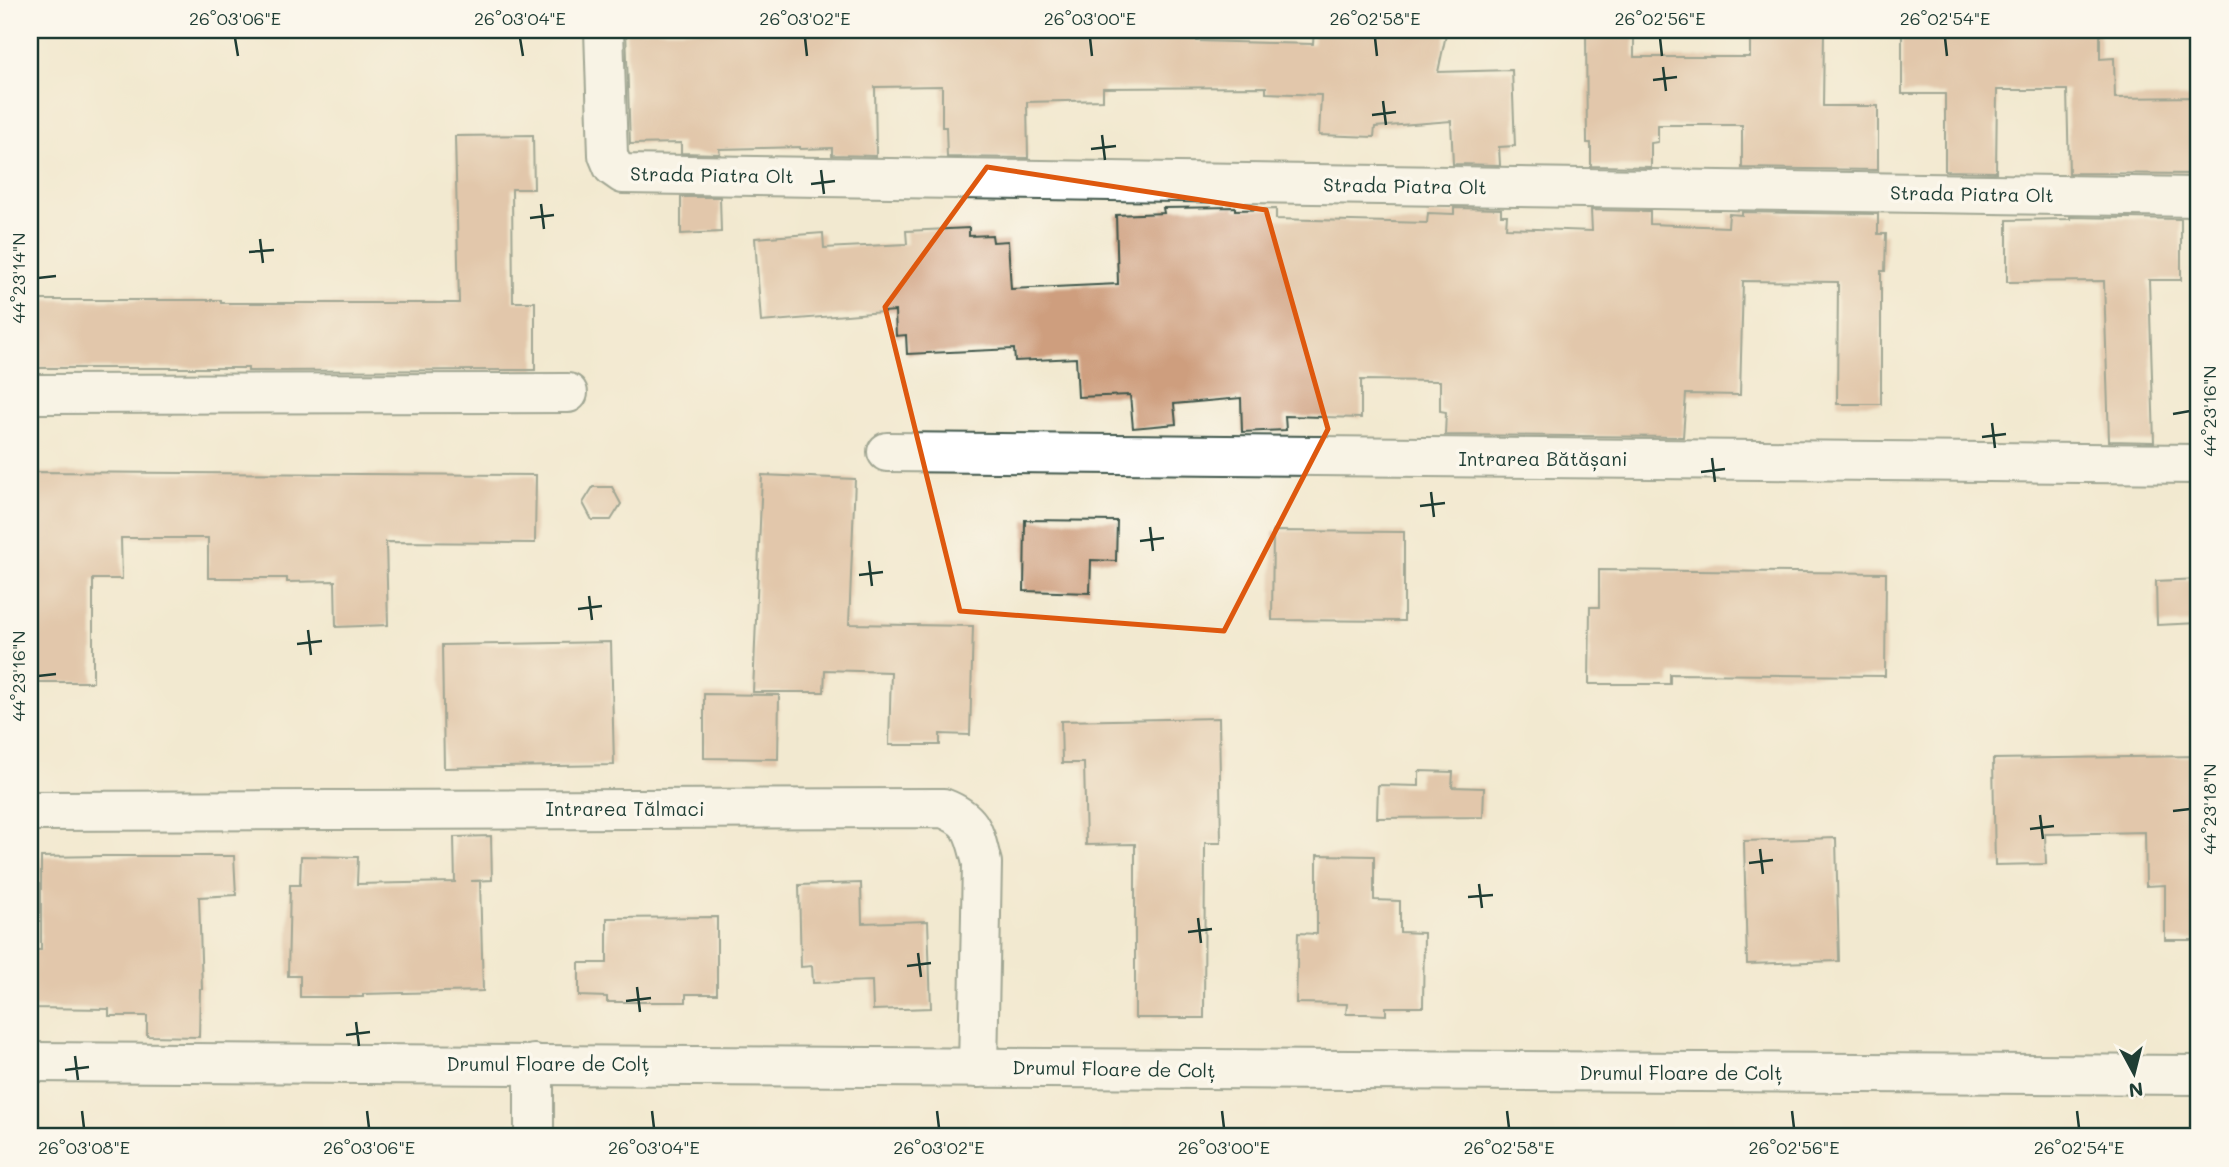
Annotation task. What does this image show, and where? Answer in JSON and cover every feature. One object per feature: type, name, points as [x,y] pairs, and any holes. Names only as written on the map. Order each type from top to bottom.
[{"type":"street","name":"Strada Piatra Olt","points":[[604,30],[608,155],[613,167],[623,174],[2199,197]]},
{"type":"street","points":[[30,394],[568,394]]},
{"type":"street","name":"Intrarea Bătășani","points":[[887,452],[2199,464]]},
{"type":"street","name":"Intrarea Tălmaci","points":[[30,810],[943,808],[962,816],[975,835],[982,863],[978,1068]]},
{"type":"street","name":"Drumul Floare de Colț","points":[[30,1062],[2199,1074]]},
{"type":"street","points":[[534,1064],[534,1137]]},
{"type":"highlighted area","points":[[987,167],[1266,210],[1328,429],[1224,631],[960,611],[885,307]]},
{"type":"building","points":[[626,30],[1197,30],[1197,41],[1313,44],[1314,30],[1447,30],[1438,72],[1512,70],[1515,146],[1499,147],[1500,165],[1453,164],[1451,121],[1375,127],[1374,137],[1319,135],[1321,95],[1266,93],[1266,87],[1103,88],[1103,100],[1027,102],[1028,158],[947,157],[946,127],[942,127],[942,86],[875,87],[876,156],[832,155],[832,148],[800,147],[719,149],[720,154],[681,153],[681,143],[630,144]]},
{"type":"building","points":[[1586,30],[1634,30],[1634,57],[1750,57],[1750,30],[1824,30],[1823,106],[1878,106],[1878,170],[1742,168],[1742,125],[1658,125],[1658,142],[1651,143],[1651,167],[1591,166],[1591,143],[1587,143]]},
{"type":"building","points":[[1902,30],[2100,30],[2100,59],[2114,58],[2115,98],[2199,97],[2198,174],[2069,173],[2067,90],[1997,90],[1996,172],[1945,171],[1945,94],[1902,94]]},
{"type":"building","points":[[533,135],[534,189],[512,189],[513,302],[535,302],[535,370],[248,371],[248,368],[30,368],[30,300],[459,303],[455,136]]},
{"type":"building","points":[[681,197],[720,197],[721,232],[681,234]]},
{"type":"building","points":[[1235,207],[1235,210],[1276,209],[1276,219],[1427,223],[1428,213],[1454,214],[1454,208],[1501,209],[1501,215],[1507,215],[1506,228],[1592,231],[1591,210],[1650,211],[1650,224],[1728,227],[1729,214],[1742,215],[1742,212],[1878,214],[1878,234],[1886,234],[1885,271],[1881,271],[1881,404],[1837,404],[1838,282],[1743,281],[1740,395],[1686,394],[1683,437],[1445,435],[1446,412],[1440,411],[1440,381],[1361,380],[1361,418],[1285,416],[1286,430],[1242,432],[1241,398],[1174,404],[1176,424],[1133,428],[1130,395],[1078,397],[1076,358],[1015,361],[1014,349],[907,354],[906,335],[896,336],[895,311],[761,322],[755,238],[823,233],[824,248],[907,244],[906,231],[969,228],[969,236],[992,235],[993,242],[1008,241],[1011,289],[1118,284],[1116,215],[1164,213],[1163,208]]},
{"type":"building","points":[[2070,217],[2181,219],[2181,280],[2149,280],[2154,442],[2109,441],[2104,281],[2007,282],[2007,220]]},
{"type":"building","points":[[30,472],[536,475],[535,543],[386,542],[388,625],[336,627],[335,581],[287,582],[287,578],[208,578],[208,538],[121,538],[122,579],[93,579],[93,682],[30,682]]},
{"type":"building","points":[[762,475],[855,479],[849,624],[973,626],[970,735],[940,734],[940,745],[889,745],[891,672],[825,670],[824,692],[753,692]]},
{"type":"building","points":[[593,487],[612,487],[621,504],[611,520],[592,520],[583,503]]},
{"type":"building","points":[[1025,520],[1117,521],[1116,561],[1091,560],[1090,593],[1024,591]]},
{"type":"building","points":[[1273,531],[1404,532],[1404,621],[1272,620]]},
{"type":"building","points":[[1599,570],[1886,573],[1885,676],[1670,674],[1670,684],[1589,684],[1590,607],[1599,607]]},
{"type":"building","points":[[2199,579],[2199,623],[2157,625],[2156,581]]},
{"type":"building","points":[[611,642],[614,765],[444,768],[442,645]]},
{"type":"building","points":[[704,694],[779,695],[778,759],[704,758]]},
{"type":"building","points":[[1219,718],[1221,843],[1205,843],[1204,1018],[1135,1018],[1135,844],[1086,845],[1084,763],[1062,763],[1061,721]]},
{"type":"building","points":[[2199,756],[2199,940],[2165,940],[2165,885],[2146,886],[2145,832],[2045,834],[2046,864],[1995,865],[1993,759]]},
{"type":"building","points":[[1419,771],[1453,772],[1452,787],[1484,788],[1483,817],[1377,818],[1378,785],[1419,786]]},
{"type":"building","points":[[491,836],[492,880],[471,881],[480,881],[483,991],[300,997],[300,976],[288,976],[290,885],[300,885],[301,856],[358,857],[357,884],[455,882],[454,837]]},
{"type":"building","points":[[1836,838],[1839,961],[1747,964],[1744,841]]},
{"type":"building","points":[[1317,855],[1374,856],[1374,900],[1400,901],[1400,932],[1424,933],[1423,1007],[1386,1007],[1386,1015],[1346,1014],[1347,1004],[1296,1003],[1298,933],[1317,934]]},
{"type":"building","points":[[234,856],[236,895],[199,897],[202,989],[199,1037],[147,1036],[147,1016],[109,1016],[109,1009],[30,1008],[30,950],[41,950],[41,857]]},
{"type":"building","points":[[861,883],[862,923],[928,921],[931,1008],[873,1010],[872,981],[813,983],[812,966],[801,967],[799,885]]},
{"type":"building","points":[[717,917],[717,994],[686,994],[686,1002],[607,1002],[607,997],[579,996],[579,963],[607,963],[607,918]]}]
